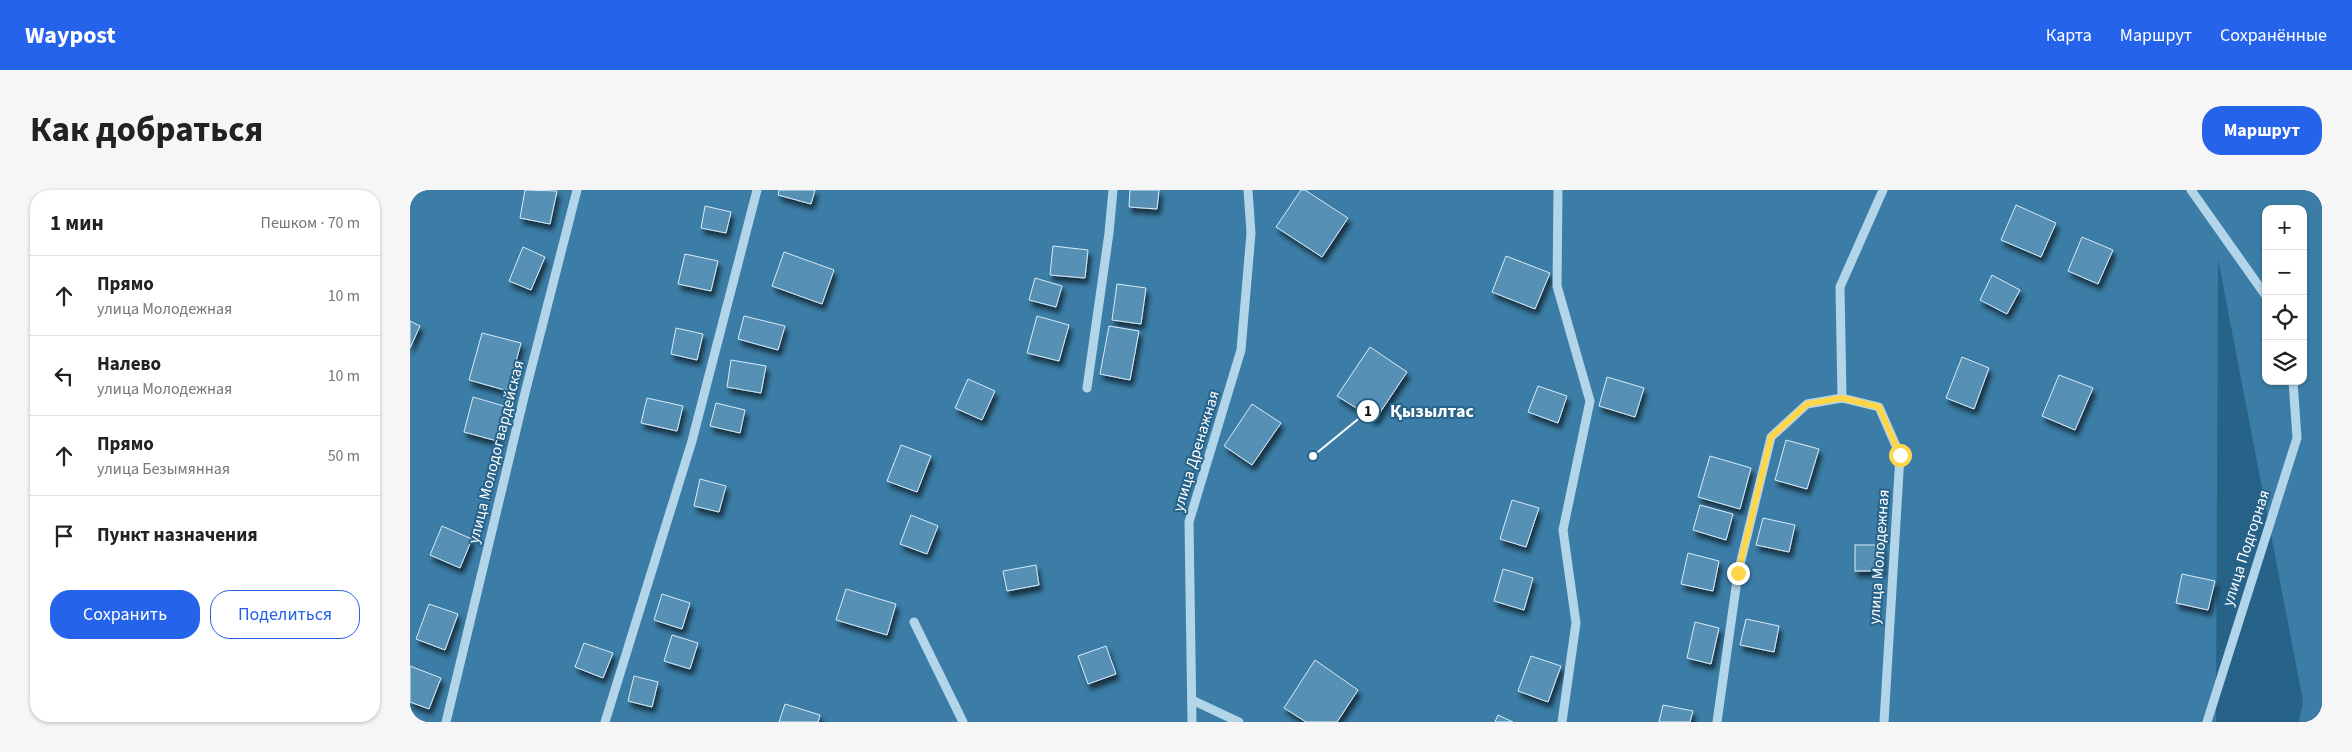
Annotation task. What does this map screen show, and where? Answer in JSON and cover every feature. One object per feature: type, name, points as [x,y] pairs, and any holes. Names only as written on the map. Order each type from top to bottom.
[{"type":"street","name":"улица Молодогвардейская","points":[[446,722],[525,393],[577,190]]},
{"type":"street","points":[[605,722],[692,441],[757,190]]},
{"type":"street","points":[[1087,388],[1109,233],[1113,190]]},
{"type":"street","name":"улица Дренажная","points":[[1192,722],[1190,522],[1242,350],[1251,233],[1248,190]]},
{"type":"street","points":[[1558,190],[1557,286],[1590,401],[1563,530],[1576,623],[1562,722]]},
{"type":"street","points":[[1717,722],[1738,573],[1771,437],[1807,404],[1842,398],[1840,287],[1883,190]]},
{"type":"street","points":[[2191,190],[2265,295]]},
{"type":"street","name":"улица Подгорная","points":[[2207,722],[2297,438],[2293,385]]},
{"type":"street","name":"улица Молодежная","points":[[1842,398],[1879,407],[1900,455],[1884,722]]},
{"type":"street","points":[[914,622],[963,722]]},
{"type":"street","points":[[1192,700],[1239,722]]},
{"type":"shaded area","points":[[410,190],[2322,190],[2322,722],[2299,722],[2303,701],[2218,259],[2216,722],[410,722]]},
{"type":"building","points":[[525,190],[557,191],[550,224],[520,218]]},
{"type":"building","points":[[779,190],[815,190],[811,204],[778,195]]},
{"type":"building","points":[[1130,190],[1159,190],[1157,209],[1129,207]]},
{"type":"building","points":[[1301,190],[1305,190],[1348,218],[1322,257],[1276,227]]},
{"type":"building","points":[[2016,205],[2056,223],[2041,257],[2001,240]]},
{"type":"building","points":[[705,206],[731,212],[726,233],[701,228]]},
{"type":"building","points":[[2082,237],[2113,250],[2098,284],[2068,271]]},
{"type":"building","points":[[1053,246],[1088,250],[1085,278],[1050,275]]},
{"type":"building","points":[[523,247],[545,257],[531,290],[509,281]]},
{"type":"building","points":[[784,252],[834,270],[822,304],[772,286]]},
{"type":"building","points":[[685,254],[718,261],[711,291],[678,284]]},
{"type":"building","points":[[1506,256],[1550,273],[1535,309],[1492,292]]},
{"type":"building","points":[[1992,275],[2020,290],[2007,314],[1980,300]]},
{"type":"building","points":[[1035,278],[1062,286],[1056,307],[1029,300]]},
{"type":"building","points":[[1117,284],[1146,288],[1141,324],[1112,320]]},
{"type":"building","points":[[744,316],[785,326],[778,350],[738,339]]},
{"type":"building","points":[[1037,316],[1069,325],[1059,361],[1027,353]]},
{"type":"building","points":[[410,321],[420,326],[410,348]]},
{"type":"building","points":[[1109,326],[1139,331],[1130,380],[1100,374]]},
{"type":"building","points":[[676,328],[703,334],[697,360],[671,354]]},
{"type":"building","points":[[482,333],[521,343],[508,391],[469,380]]},
{"type":"building","points":[[1370,347],[1407,372],[1375,420],[1337,396]]},
{"type":"building","points":[[1962,357],[1989,368],[1974,409],[1946,398]]},
{"type":"building","points":[[731,360],[766,366],[761,393],[727,387]]},
{"type":"building","points":[[2059,375],[2093,388],[2075,430],[2042,416]]},
{"type":"building","points":[[1607,377],[1644,388],[1635,417],[1599,406]]},
{"type":"building","points":[[968,379],[995,391],[982,420],[955,408]]},
{"type":"building","points":[[1538,386],[1567,396],[1558,423],[1528,412]]},
{"type":"building","points":[[473,397],[507,407],[497,441],[464,432]]},
{"type":"building","points":[[647,398],[683,406],[677,431],[641,423]]},
{"type":"building","points":[[716,403],[745,410],[740,433],[710,426]]},
{"type":"building","points":[[1252,404],[1281,423],[1252,465],[1224,446]]},
{"type":"building","points":[[1786,440],[1819,449],[1807,489],[1775,480]]},
{"type":"building","points":[[901,445],[931,456],[917,492],[887,481]]},
{"type":"building","points":[[1710,456],[1751,468],[1740,509],[1698,497]]},
{"type":"building","points":[[700,479],[726,486],[719,512],[694,506]]},
{"type":"building","points":[[1512,500],[1539,508],[1526,547],[1500,539]]},
{"type":"building","points":[[1700,505],[1733,514],[1726,540],[1693,530]]},
{"type":"building","points":[[911,515],[938,526],[927,554],[900,544]]},
{"type":"building","points":[[1763,518],[1795,525],[1789,552],[1756,545]]},
{"type":"building","points":[[442,526],[472,539],[460,568],[430,555]]},
{"type":"building","points":[[1855,545],[1882,545],[1882,571],[1855,571]]},
{"type":"building","points":[[1688,553],[1719,561],[1713,591],[1681,584]]},
{"type":"building","points":[[1036,565],[1039,585],[1007,591],[1003,571]]},
{"type":"building","points":[[1503,569],[1533,578],[1524,610],[1494,601]]},
{"type":"building","points":[[2182,574],[2215,581],[2208,610],[2176,603]]},
{"type":"building","points":[[846,589],[896,604],[887,635],[836,620]]},
{"type":"building","points":[[662,594],[690,603],[682,629],[654,620]]},
{"type":"building","points":[[429,604],[458,614],[445,650],[416,639]]},
{"type":"building","points":[[1746,619],[1779,626],[1774,652],[1740,645]]},
{"type":"building","points":[[1695,622],[1719,628],[1711,664],[1687,658]]},
{"type":"building","points":[[672,635],[698,643],[690,669],[664,661]]},
{"type":"building","points":[[584,643],[613,653],[603,678],[575,667]]},
{"type":"building","points":[[1106,646],[1116,674],[1088,684],[1078,656]]},
{"type":"building","points":[[1531,656],[1561,666],[1548,702],[1518,691]]},
{"type":"building","points":[[1315,660],[1358,690],[1337,722],[1306,722],[1284,708]]},
{"type":"building","points":[[410,666],[441,678],[429,709],[410,702]]},
{"type":"building","points":[[634,676],[658,682],[652,707],[628,701]]},
{"type":"building","points":[[785,704],[820,715],[818,722],[779,722]]},
{"type":"building","points":[[1663,705],[1693,711],[1690,722],[1659,722]]},
{"type":"building","points":[[1498,715],[1513,722],[1495,722]]},
{"type":"place","name":"Қызылтас","points":[[1313,456]]},
{"type":"route","points":[[1738,573],[1771,437],[1807,404],[1842,398],[1879,407],[1900,455]]}]
